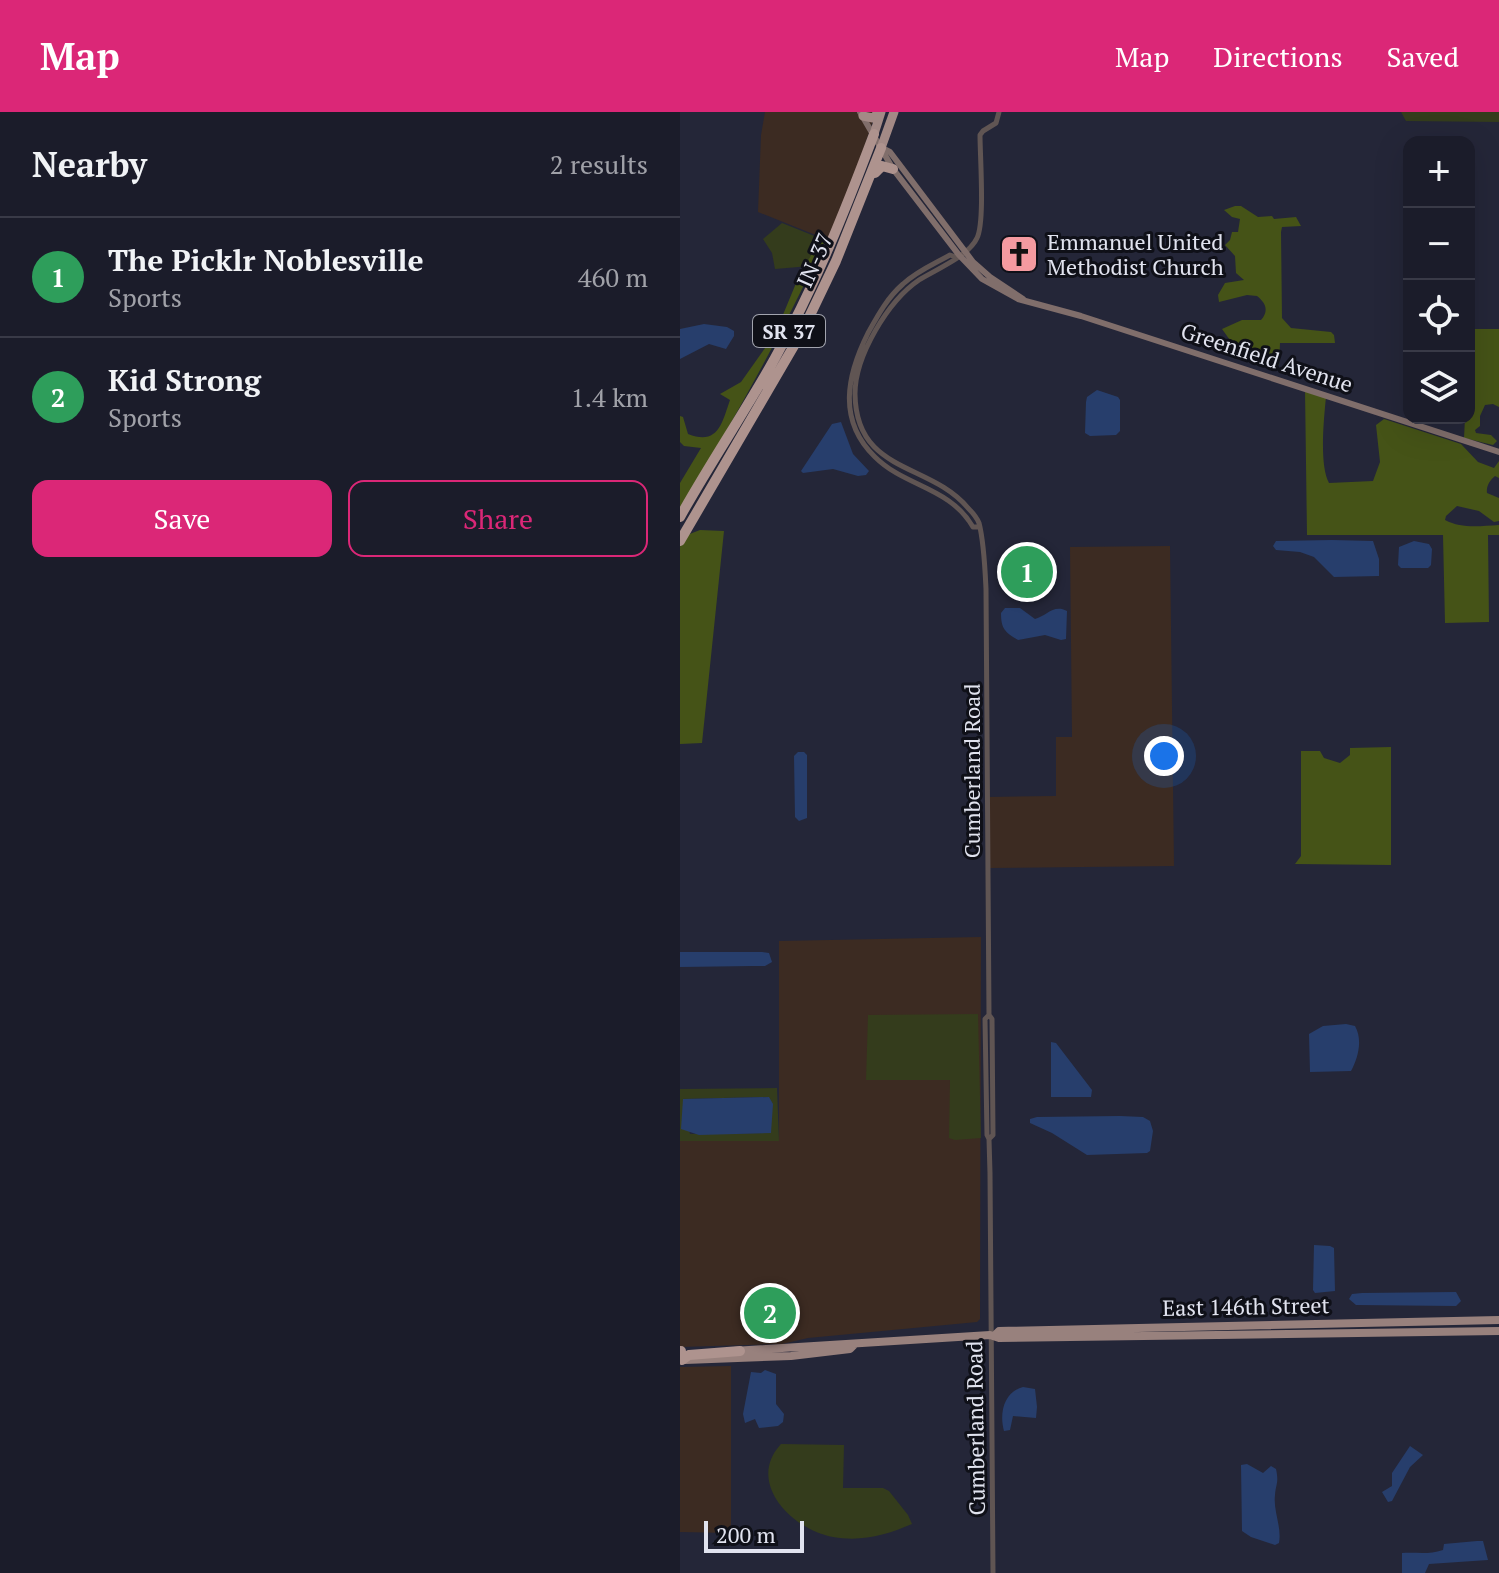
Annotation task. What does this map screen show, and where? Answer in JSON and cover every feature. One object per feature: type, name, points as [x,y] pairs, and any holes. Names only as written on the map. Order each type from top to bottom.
[{"type":"highway","points":[[862,114],[873,118],[880,112]]},
{"type":"highway","name":"IN-37","points":[[680,517],[757,390],[797,316],[841,222],[880,112]]},
{"type":"highway","name":"IN-37","points":[[680,541],[787,359],[843,244],[894,112]]},
{"type":"highway","points":[[843,244],[850,236],[877,168],[893,169]]},
{"type":"highway","points":[[681,1355],[740,1351]]},
{"type":"main road","name":"Greenfield Avenue","points":[[862,114],[893,169],[960,254],[1023,299],[1499,452]]},
{"type":"main road","name":"Greenfield Avenue","points":[[881,148],[890,152],[960,254]]},
{"type":"main road","name":"East 146th Street","points":[[740,1351],[992,1335],[999,1331],[1499,1320]]},
{"type":"main road","name":"East 146th Street","points":[[992,1335],[999,1338],[1061,1338],[1499,1331]]},
{"type":"main road","name":"East 146th Street","points":[[681,1355],[791,1356],[850,1349],[855,1344]]},
{"type":"street","points":[[960,254],[976,241],[981,226],[980,135],[996,123],[999,112]]},
{"type":"street","name":"Cumberland Road","points":[[960,254],[911,286],[889,309],[861,363],[855,402],[862,427],[878,450],[896,465],[953,493],[972,512],[980,524],[984,554],[993,1121],[993,1135],[989,1139],[993,1573]]},
{"type":"shaded area","points":[[765,112],[876,112],[828,240],[758,212]]},
{"type":"shaded area","points":[[1170,546],[1174,866],[989,868],[988,797],[1056,796],[1056,737],[1072,737],[1070,547]]},
{"type":"shaded area","points":[[981,937],[980,1319],[977,1322],[808,1338],[782,1344],[680,1347],[680,1141],[779,1141],[779,941]]},
{"type":"shaded area","points":[[731,1366],[731,1533],[680,1532],[680,1367]]},
{"type":"green space","points":[[1401,112],[1499,112],[1499,122],[1406,121]]},
{"type":"green space","points":[[1241,206],[1258,217],[1296,217],[1301,226],[1282,227],[1281,232],[1282,318],[1291,328],[1331,332],[1335,343],[1280,343],[1279,365],[1271,364],[1259,353],[1242,357],[1222,329],[1242,320],[1261,320],[1266,310],[1257,296],[1247,295],[1219,302],[1218,295],[1225,283],[1244,280],[1236,273],[1235,256],[1225,245],[1232,232],[1238,232],[1240,219],[1224,210]]},
{"type":"green space","points":[[782,223],[822,239],[810,266],[775,269],[772,253],[763,239]]},
{"type":"green space","points":[[823,235],[827,237],[775,342],[680,511],[680,483],[701,448],[684,446],[680,442],[680,416],[688,434],[706,437],[717,430],[730,400],[720,394],[741,382],[775,334],[799,276]]},
{"type":"green space","points":[[1475,329],[1499,329],[1499,407],[1485,405],[1480,426],[1475,430],[1476,433],[1491,435],[1497,441],[1493,445],[1464,438],[1465,424],[1475,424]]},
{"type":"green space","points":[[1305,390],[1326,397],[1323,453],[1329,483],[1373,481],[1380,462],[1376,425],[1384,419],[1461,444],[1478,462],[1494,468],[1499,461],[1499,478],[1495,476],[1489,483],[1487,493],[1499,498],[1499,521],[1494,522],[1479,511],[1457,506],[1445,520],[1465,526],[1499,525],[1499,535],[1488,535],[1489,622],[1445,623],[1443,535],[1307,535]]},
{"type":"green space","points":[[700,530],[724,531],[702,743],[680,744],[680,542],[682,537]]},
{"type":"green space","points":[[1391,747],[1391,865],[1295,864],[1301,856],[1301,751],[1320,751],[1324,758],[1340,763],[1350,755],[1350,748]]},
{"type":"green space","points":[[978,1014],[981,1138],[949,1138],[950,1080],[866,1080],[868,1015]]},
{"type":"green space","points":[[777,1088],[779,1141],[680,1141],[680,1089]],"holes":[[[768,1097],[771,1133],[690,1134],[683,1099]]]},
{"type":"green space","points":[[781,1444],[844,1445],[843,1488],[883,1488],[889,1491],[912,1524],[883,1534],[854,1539],[818,1533],[803,1525],[789,1515],[771,1489],[768,1474],[771,1459]]},
{"type":"water","points":[[704,324],[727,327],[734,331],[734,336],[726,349],[709,344],[680,359],[680,329]]},
{"type":"water","points":[[1097,390],[1120,400],[1120,431],[1116,435],[1090,436],[1085,433],[1087,397]]},
{"type":"water","points":[[841,422],[853,454],[869,471],[866,475],[858,476],[833,469],[803,473],[801,471],[832,424]]},
{"type":"water","points":[[1276,541],[1373,541],[1379,559],[1379,576],[1334,577],[1314,557],[1276,550],[1273,546]]},
{"type":"water","points":[[1414,541],[1429,544],[1432,549],[1428,568],[1401,568],[1398,565],[1399,547]]},
{"type":"water","points":[[1005,608],[1020,608],[1035,619],[1054,610],[1067,611],[1066,639],[1045,635],[1018,640],[1003,626],[1001,613]]},
{"type":"water","points":[[798,752],[807,755],[807,818],[799,821],[795,817],[794,756]]},
{"type":"water","points":[[680,952],[762,952],[769,953],[772,962],[765,966],[680,967]]},
{"type":"water","points":[[1323,1026],[1355,1026],[1359,1037],[1351,1071],[1310,1072],[1309,1034]]},
{"type":"water","points":[[1051,1042],[1056,1043],[1092,1090],[1091,1097],[1051,1097]]},
{"type":"water","points":[[769,1097],[773,1104],[771,1133],[699,1135],[681,1129],[683,1099]]},
{"type":"water","points":[[1037,1117],[1143,1117],[1150,1121],[1153,1131],[1150,1151],[1087,1155],[1030,1123],[1030,1119]]},
{"type":"water","points":[[1314,1245],[1334,1248],[1335,1291],[1315,1293],[1313,1290]]},
{"type":"water","points":[[1456,1292],[1461,1301],[1456,1306],[1356,1305],[1349,1299],[1352,1294],[1362,1293]]},
{"type":"water","points":[[765,1370],[776,1374],[776,1404],[784,1414],[783,1422],[778,1426],[759,1428],[755,1419],[745,1423],[743,1414],[751,1372],[761,1373]]},
{"type":"water","points":[[1023,1387],[1035,1389],[1036,1418],[1013,1416],[1010,1430],[1004,1431],[1004,1404],[1011,1393]]},
{"type":"water","points":[[1410,1446],[1423,1455],[1410,1467],[1392,1501],[1388,1502],[1382,1492],[1392,1486],[1392,1473]]},
{"type":"water","points":[[1247,1464],[1263,1473],[1271,1466],[1276,1469],[1275,1501],[1280,1537],[1275,1545],[1242,1531],[1241,1465]]},
{"type":"water","points":[[1483,1541],[1488,1560],[1429,1564],[1425,1573],[1402,1573],[1402,1553],[1432,1552],[1443,1550],[1444,1544]]},
{"type":"place","name":"Emmanuel United Methodist Church","points":[[1019,254]]},
{"type":"place","name":"The Picklr Noblesville","points":[[1027,572]]},
{"type":"place","name":"Kid Strong","points":[[770,1313]]}]
